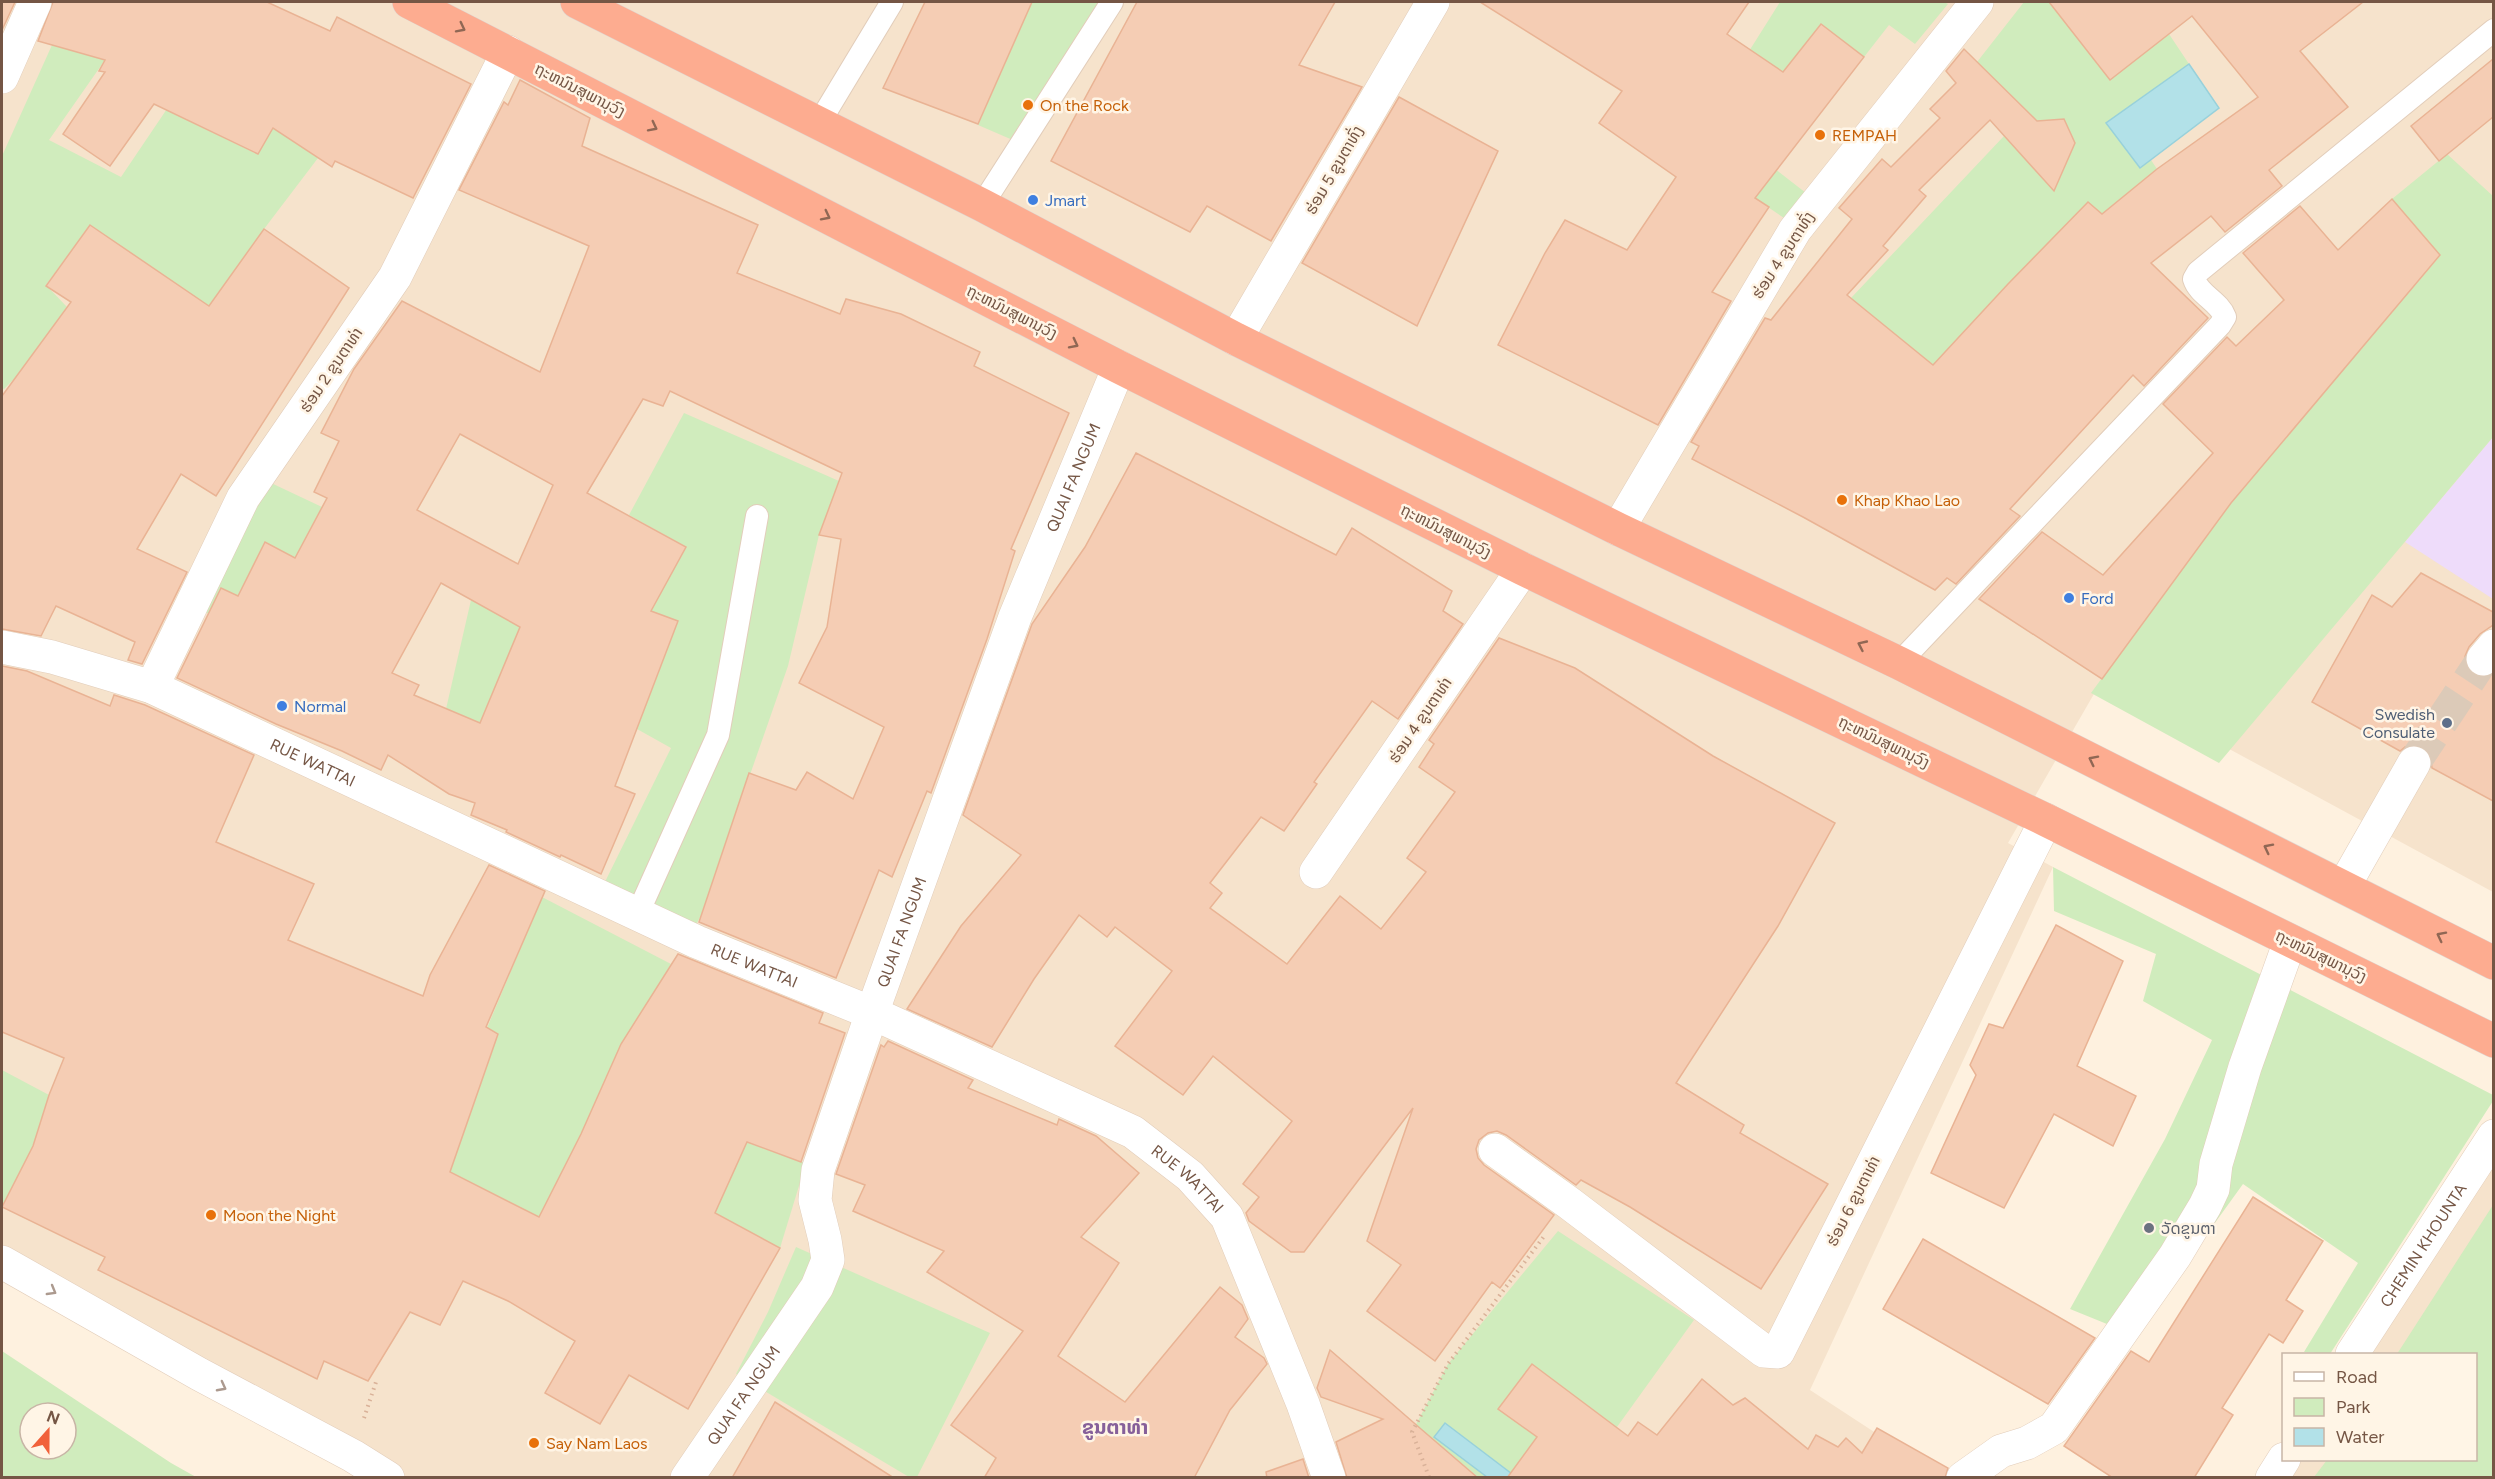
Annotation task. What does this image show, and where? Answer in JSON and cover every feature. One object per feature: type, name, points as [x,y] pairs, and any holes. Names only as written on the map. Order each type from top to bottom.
[{"type":"highway","name":"ຖະຫນົນສຸພານຸວົງ","points":[[409,2],[1119,367],[1523,569],[2046,820],[2493,1041]]},
{"type":"highway","points":[[577,2],[982,205],[1236,339],[1618,529],[1899,663],[2493,963]]},
{"type":"street","points":[[2,77],[35,2]]},
{"type":"street","name":"ຮ່ອມ 5 ຂູນຕາທົ່ງ","points":[[1236,339],[1433,2]]},
{"type":"street","name":"ຮ່ອມ 4 ຂູນຕາທົ່ງ","points":[[1618,529],[1795,230],[1977,2]]},
{"type":"street","name":"ຮ່ອມ 2 ຂູນຕາທ່າ","points":[[152,687],[243,498],[395,277],[508,52]]},
{"type":"street","name":"QUAI FA NGUM","points":[[687,1478],[816,1287],[828,1260],[815,1200],[818,1170],[872,1013],[1015,617],[1119,367]]},
{"type":"street","name":"ຮ່ອມ 4 ຂູນຕາທ່າ","points":[[1316,872],[1523,569]]},
{"type":"street","name":"RUE WATTAI","points":[[2,647],[52,657],[152,687],[698,942],[872,1013],[1133,1132],[1190,1176],[1227,1216],[1304,1404],[1329,1478]]},
{"type":"street","points":[[2344,886],[2414,764]]},
{"type":"street","name":"ຮ່ອມ 6 ຂູນຕາທ່າ","points":[[1569,1203],[1764,1351],[1778,1352],[2046,820]]},
{"type":"street","points":[[1963,1478],[2001,1451],[2027,1443],[2054,1428],[2175,1256],[2212,1189],[2216,1164],[2245,1067],[2290,941]]},
{"type":"street","name":"CHEMIN KHOUNTA","points":[[2353,1353],[2493,1136]]},
{"type":"street","points":[[1494,1150],[1569,1203]]},
{"type":"street","points":[[2,1262],[199,1374],[353,1456],[388,1478]]},
{"type":"street","points":[[2272,1478],[2282,1461]]},
{"type":"lane","points":[[819,123],[892,2]]},
{"type":"lane","points":[[982,205],[1112,2]]},
{"type":"lane","points":[[1899,663],[2220,325],[2225,317],[2222,309],[2196,286],[2194,279],[2198,272],[2493,30]]},
{"type":"lane","points":[[638,913],[718,735],[757,516]]},
{"type":"path","points":[[1429,1478],[1412,1432],[1448,1364],[1569,1203]]},
{"type":"shaded area","points":[[2,2],[2493,2],[2493,892],[2102,680],[2008,843],[2053,867],[1810,1390],[1943,1477],[373,1477],[2,1271]]},
{"type":"shaded area","points":[[2493,437],[2493,599],[2405,542]]},
{"type":"shaded area","points":[[2493,1138],[2493,1477],[2279,1478],[2289,1461],[2477,1461],[2477,1353],[2357,1353]]},
{"type":"green space","points":[[1032,2],[1104,2],[1015,141],[978,125]]},
{"type":"green space","points":[[1780,2],[1944,2],[1948,4],[1915,44],[1889,25],[1864,57],[1821,24],[1733,136],[1806,193],[1784,218],[1691,155],[1688,148]]},
{"type":"green space","points":[[2024,2],[2049,2],[2110,79],[2169,34],[2189,64],[2106,123],[2140,168],[2151,160],[2157,169],[2102,215],[2088,202],[1933,365],[1851,298],[2004,136],[1990,119],[1977,62]],"holes":[[[2064,119],[2075,143],[2064,169],[2041,177],[2020,153],[2035,121]]]},
{"type":"green space","points":[[52,45],[105,60],[49,140],[121,177],[175,97],[199,126],[257,154],[273,128],[318,158],[209,306],[90,225],[46,285],[67,307],[15,378],[4,389],[2,388],[2,156]]},
{"type":"green space","points":[[2447,154],[2493,196],[2493,437],[2219,763],[2091,693],[2231,502],[2440,256],[2392,199]]},
{"type":"green space","points":[[684,413],[839,481],[819,535],[788,666],[701,915],[692,933],[600,892],[671,748],[637,729],[678,621],[649,611],[480,723],[446,709],[471,600],[484,607],[487,602],[655,604],[686,547],[629,515]]},
{"type":"green space","points":[[269,482],[322,507],[295,558],[265,543],[237,598],[249,636],[196,607]]},
{"type":"green space","points":[[2053,867],[2493,1095],[2493,1101],[2331,1353],[2304,1352],[2358,1263],[2243,1184],[2134,1335],[2070,1309],[2165,1139],[2212,1040],[2143,1001],[2156,954],[2054,911]]},
{"type":"green space","points":[[542,897],[671,964],[618,1053],[581,1134],[539,1217],[450,1172],[498,1034],[487,1028]]},
{"type":"green space","points":[[2,1070],[49,1095],[33,1146],[2,1207]]},
{"type":"green space","points":[[742,1141],[806,1163],[780,1248],[715,1213]]},
{"type":"green space","points":[[2493,1205],[2493,1477],[2314,1477],[2326,1461],[2477,1461],[2477,1353],[2398,1353]]},
{"type":"green space","points":[[1558,1231],[1694,1320],[1581,1477],[1478,1477],[1448,1452],[1412,1432],[1448,1364]]},
{"type":"green space","points":[[796,1247],[990,1333],[917,1477],[909,1477],[736,1374],[768,1312]]},
{"type":"green space","points":[[2,1351],[77,1401],[18,1401],[18,1461],[78,1461],[78,1401],[196,1477],[2,1477]]},
{"type":"water","points":[[2189,64],[2219,108],[2140,168],[2106,123]]},
{"type":"water","points":[[1445,1423],[1516,1477],[1487,1477],[1434,1437]]},
{"type":"building","points":[[2,2],[15,2],[2,30]]},
{"type":"building","points":[[53,2],[267,2],[330,31],[337,17],[471,84],[413,198],[335,161],[332,167],[273,128],[258,154],[154,104],[110,166],[63,134],[105,72],[99,71],[105,60],[38,41]]},
{"type":"building","points":[[925,2],[1032,2],[978,124],[883,88]]},
{"type":"building","points":[[1137,2],[1335,2],[1299,65],[1362,87],[1271,241],[1207,206],[1190,232],[1051,161]]},
{"type":"building","points":[[1480,2],[1749,2],[1727,34],[1783,72],[1821,24],[1864,57],[1755,198],[1769,207],[1712,292],[1731,301],[1658,425],[1498,345],[1545,253],[1565,220],[1627,250],[1676,177],[1599,123],[1622,91]]},
{"type":"building","points":[[2049,2],[2363,2],[2300,51],[2348,107],[2269,170],[2282,186],[2225,232],[2211,216],[2151,263],[2208,318],[2144,386],[2133,375],[2010,509],[2020,516],[1956,584],[1947,578],[1935,590],[1692,459],[1699,446],[1691,442],[1765,318],[1771,320],[1852,219],[1839,208],[1882,159],[1891,167],[1940,118],[1930,109],[1956,83],[1946,71],[1964,49],[2037,121],[2064,119],[2075,143],[2054,191],[1990,120],[1919,190],[1926,196],[1883,246],[1888,250],[1847,295],[1933,365],[2088,202],[2102,214],[2157,169],[2258,97],[2192,16],[2110,80]]},
{"type":"building","points":[[2493,59],[2493,117],[2439,161],[2411,126]]},
{"type":"building","points":[[520,80],[590,118],[582,146],[758,225],[737,273],[840,314],[846,299],[901,314],[980,352],[974,366],[1069,413],[1011,549],[1015,551],[987,639],[931,793],[927,791],[892,877],[879,870],[836,978],[699,922],[749,773],[796,790],[807,772],[853,799],[884,727],[799,683],[827,627],[841,539],[819,535],[842,473],[670,391],[663,406],[643,399],[587,493],[686,547],[651,611],[678,621],[615,786],[635,794],[601,874],[471,815],[475,803],[449,794],[388,755],[381,770],[177,678],[221,588],[238,596],[265,542],[295,558],[327,498],[314,492],[339,441],[321,433],[354,369],[402,301],[540,372],[589,246],[459,190],[504,102],[508,105]],"holes":[[[460,434],[553,485],[518,564],[417,510]],[[441,583],[520,627],[480,723],[414,695],[419,685],[392,673]]]},
{"type":"building","points":[[1399,97],[1498,151],[1417,326],[1302,263]]},
{"type":"building","points":[[2392,199],[2440,255],[2231,503],[2102,679],[1979,599],[2042,532],[2103,575],[2213,453],[2163,404],[2227,337],[2236,346],[2284,300],[2243,253],[2300,206],[2338,250]]},
{"type":"building","points":[[90,225],[209,306],[264,229],[349,288],[216,496],[181,474],[137,549],[187,572],[142,664],[128,660],[135,642],[56,606],[41,636],[2,629],[2,396],[71,302],[46,286]]},
{"type":"building","points":[[1136,453],[1336,555],[1352,528],[1452,591],[1443,611],[1463,624],[1398,719],[1372,701],[1314,782],[1317,784],[1284,831],[1261,817],[1210,883],[1222,893],[1210,908],[1287,964],[1340,896],[1381,929],[1426,872],[1407,858],[1455,792],[1419,767],[1434,744],[1429,740],[1499,638],[1575,668],[1713,756],[1835,823],[1778,926],[1676,1083],[1744,1125],[1740,1133],[1828,1184],[1761,1289],[1630,1207],[1581,1180],[1576,1185],[1497,1131],[1488,1133],[1479,1140],[1476,1149],[1478,1158],[1484,1165],[1554,1215],[1500,1288],[1492,1282],[1435,1361],[1367,1311],[1401,1265],[1367,1241],[1413,1108],[1304,1252],[1291,1252],[1249,1221],[1246,1213],[1259,1197],[1243,1184],[1292,1121],[1213,1056],[1183,1095],[1115,1046],[1172,971],[1115,927],[1107,937],[1079,915],[1034,979],[992,1047],[907,1009],[961,926],[1021,855],[963,815],[1032,624],[1085,547]]},
{"type":"building","points":[[2421,573],[2493,612],[2493,625],[2480,634],[2465,656],[2466,666],[2471,674],[2480,677],[2493,674],[2493,801],[2432,768],[2430,754],[2423,746],[2413,744],[2400,751],[2312,702],[2372,595],[2392,607]]},
{"type":"building","points":[[2,666],[27,671],[110,706],[114,695],[145,705],[254,755],[216,842],[314,884],[288,940],[423,996],[430,975],[489,865],[545,891],[486,1027],[498,1034],[450,1172],[539,1217],[581,1134],[621,1044],[678,954],[823,1013],[819,1023],[845,1033],[801,1162],[747,1142],[715,1213],[780,1248],[688,1409],[629,1375],[600,1424],[545,1393],[575,1341],[508,1301],[463,1281],[440,1325],[410,1312],[368,1381],[324,1361],[317,1379],[98,1270],[105,1257],[2,1207],[33,1146],[49,1095],[64,1058],[2,1032]]},
{"type":"building","points":[[2056,925],[2123,961],[2077,1066],[2136,1096],[2113,1146],[2054,1114],[2004,1208],[1931,1173],[1976,1075],[1970,1065],[1989,1024],[2003,1028]]},
{"type":"building","points":[[888,1041],[973,1080],[968,1088],[1057,1125],[1059,1119],[1096,1136],[1139,1173],[1081,1237],[1119,1263],[1058,1356],[1125,1402],[1220,1287],[1242,1305],[1248,1319],[1235,1337],[1264,1358],[1267,1364],[1230,1410],[1194,1478],[984,1478],[996,1458],[951,1425],[1023,1331],[927,1272],[944,1251],[853,1211],[865,1185],[836,1174],[881,1045],[884,1047]]},
{"type":"building","points":[[2253,1197],[2323,1241],[2286,1300],[2303,1311],[2283,1343],[2269,1334],[2222,1408],[2233,1415],[2194,1478],[2113,1478],[2064,1446],[2131,1351],[2149,1362]]},
{"type":"building","points":[[1923,1239],[2095,1338],[2048,1404],[1883,1309]]},
{"type":"building","points":[[1330,1350],[1478,1478],[1347,1478],[1336,1442],[1383,1419],[1321,1397],[1317,1388]]},
{"type":"building","points":[[1532,1364],[1628,1436],[1638,1422],[1657,1435],[1702,1379],[1733,1405],[1745,1398],[1808,1449],[1816,1435],[1838,1447],[1846,1438],[1862,1453],[1877,1428],[1948,1468],[1945,1478],[1507,1478],[1537,1437],[1498,1409]]},
{"type":"building","points":[[775,1402],[894,1478],[732,1478]]},
{"type":"building","points":[[1303,1459],[1309,1478],[1267,1478],[1266,1472]]},
{"type":"tunnel","points":[[2414,763],[2483,659]]},
{"type":"place","name":"On the Rock","points":[[1028,105]]},
{"type":"place","name":"REMPAH","points":[[1820,135]]},
{"type":"place","name":"Jmart","points":[[1033,200]]},
{"type":"place","name":"Khap Khao Lao","points":[[1842,500]]},
{"type":"place","name":"Ford","points":[[2069,598]]},
{"type":"place","name":"Normal","points":[[282,706]]},
{"type":"place","name":"Swedish Consulate","points":[[2447,723]]},
{"type":"place","name":"Moon the Night","points":[[211,1215]]},
{"type":"place","name":"ວັດຂູນຕາ","points":[[2149,1228]]},
{"type":"place","name":"Say Nam Laos","points":[[534,1443]]},
{"type":"district","name":"ຂູນຕາທ່າ","points":[[1115,1427]]}]
